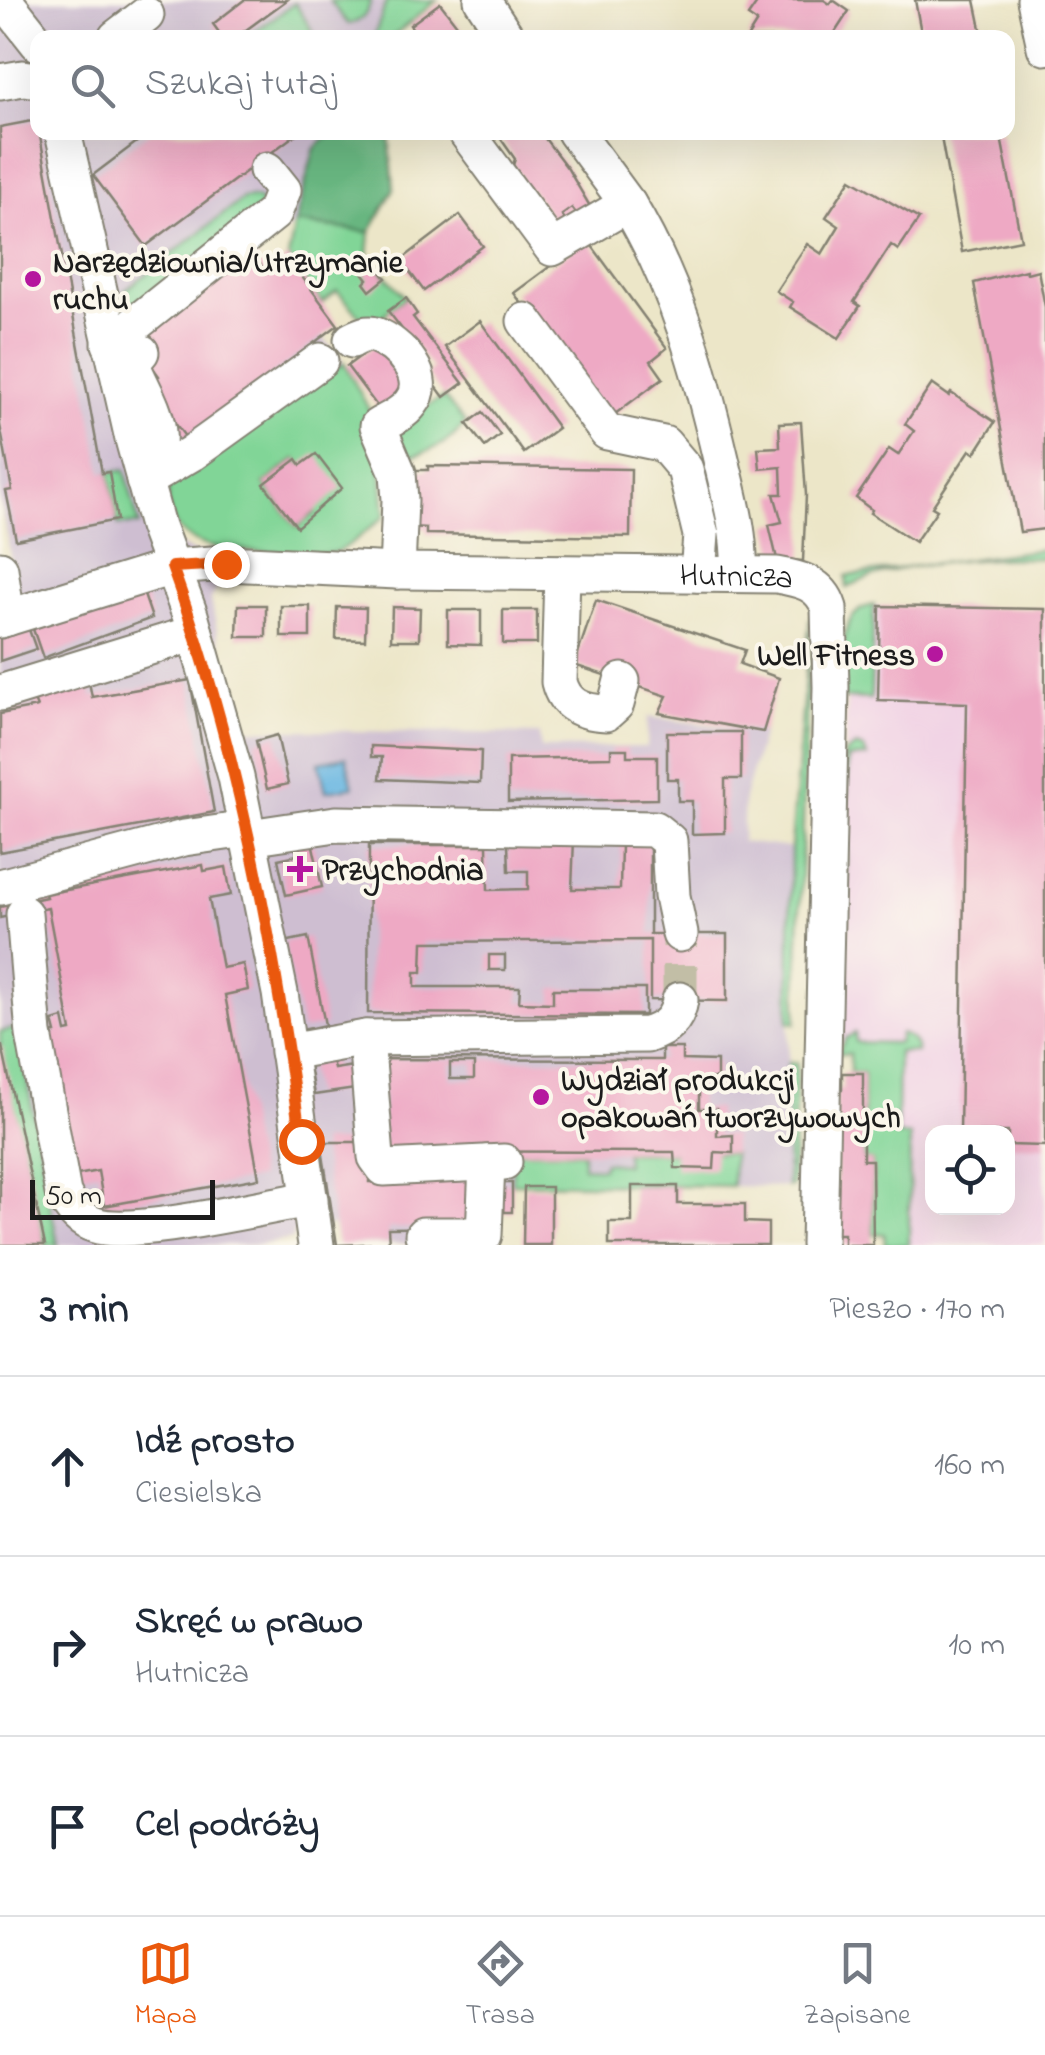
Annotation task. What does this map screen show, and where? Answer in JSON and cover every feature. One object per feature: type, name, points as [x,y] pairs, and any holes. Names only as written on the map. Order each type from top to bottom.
[{"type":"street","points":[[4,0],[30,33]]},
{"type":"street","points":[[482,0],[502,30]]},
{"type":"street","points":[[1036,0],[1045,47]]},
{"type":"street","points":[[127,30],[146,16]]},
{"type":"street","points":[[0,82],[30,78]]},
{"type":"street","points":[[65,140],[126,348],[144,481],[195,634],[236,777],[288,1052],[316,1245]]},
{"type":"street","points":[[472,140],[552,248],[628,204]]},
{"type":"street","points":[[581,140],[628,204],[668,280],[702,382],[741,541],[739,574]]},
{"type":"street","points":[[126,348],[274,213],[283,190],[266,170]]},
{"type":"street","points":[[524,321],[607,432],[664,444],[686,469],[701,535],[698,574]]},
{"type":"street","points":[[352,340],[366,334],[377,336],[404,358],[417,377],[418,389],[411,404],[378,426],[398,473],[396,571]]},
{"type":"street","points":[[126,348],[155,412],[166,429],[192,453]]},
{"type":"street","points":[[144,481],[192,453],[320,360]]},
{"type":"street","points":[[144,481],[157,451],[155,412]]},
{"type":"street","name":"Hutnicza","points":[[3,619],[172,567],[226,564],[396,571],[739,574],[798,579],[817,588],[829,608],[830,718],[819,1245]]},
{"type":"street","points":[[0,569],[3,619]]},
{"type":"street","points":[[562,573],[558,682],[561,692],[576,707],[606,714],[616,704],[622,681]]},
{"type":"street","points":[[0,693],[195,634]]},
{"type":"street","points":[[310,1199],[186,1220],[109,1228],[76,1214],[62,1186],[34,1034],[16,896],[184,838],[336,824],[654,829],[668,841],[680,934]]},
{"type":"street","points":[[288,1052],[366,1038],[648,1035],[668,1025],[677,1014],[680,1000]]},
{"type":"street","points":[[366,1038],[378,1162],[391,1170],[495,1163],[484,1235],[423,1236]]},
{"type":"shaded area","points":[[0,0],[437,0],[401,30],[30,30],[30,140],[390,140],[394,189],[370,232],[295,224],[254,255],[267,273],[288,258],[338,325],[323,337],[344,363],[169,485],[159,510],[169,538],[193,552],[226,551],[227,587],[218,587],[211,599],[236,729],[539,734],[541,748],[647,747],[648,717],[763,732],[744,798],[742,842],[791,848],[787,1187],[490,1183],[480,1243],[337,1245],[333,1225],[292,1233],[293,1239],[257,1245],[58,1245],[17,1029],[0,1032],[0,642],[19,603],[0,501]]},
{"type":"shaded area","points":[[868,606],[1045,609],[1045,1245],[909,1245],[909,1136],[897,1135],[897,1043],[837,1042],[849,618]]},
{"type":"green space","points":[[329,0],[371,0],[364,16],[348,24]]},
{"type":"green space","points":[[387,0],[437,0],[401,30],[376,30]]},
{"type":"green space","points":[[295,3],[312,30],[257,30]]},
{"type":"green space","points":[[323,140],[390,140],[394,189],[370,232],[295,223],[314,150]]},
{"type":"green space","points":[[252,198],[263,207],[122,320],[114,299],[243,199]]},
{"type":"green space","points":[[295,223],[370,232],[368,255],[406,298],[372,329],[337,291],[322,303],[288,258]]},
{"type":"green space","points":[[344,363],[378,426],[385,516],[335,552],[222,549],[187,537],[175,525],[169,508],[169,485]],"holes":[[[296,459],[315,513],[297,527],[264,484]]]},
{"type":"green space","points":[[444,397],[465,423],[445,442],[402,459],[385,428]]},
{"type":"green space","points":[[125,470],[139,525],[118,525],[109,472]]},
{"type":"green space","points":[[1045,549],[1045,558],[951,562]]},
{"type":"green space","points":[[910,567],[867,579],[847,588],[846,576]]},
{"type":"green space","points":[[874,605],[871,699],[843,698],[846,629],[861,609]]},
{"type":"green space","points":[[810,618],[796,1023],[789,1022],[791,848]]},
{"type":"green space","points":[[856,746],[864,749],[867,757],[848,758],[844,995],[838,995],[844,754]]},
{"type":"green space","points":[[17,1028],[58,1245],[45,1245],[0,1044],[0,1032]]},
{"type":"green space","points":[[855,1033],[856,1042],[898,1043],[900,1034],[912,1040],[916,1048],[917,1052],[898,1052],[897,1135],[910,1136],[909,1245],[885,1245],[884,1234],[873,1234],[872,1161],[863,1160],[863,1073],[850,1073],[850,1054],[837,1054],[846,1038]]},
{"type":"green space","points":[[788,1063],[797,1063],[792,1186],[787,1187]]},
{"type":"green space","points":[[513,1151],[583,1152],[583,1167],[602,1168],[604,1162],[626,1164],[625,1152],[733,1153],[732,1186],[512,1183]]},
{"type":"water","points":[[346,757],[353,787],[326,791],[319,762]]},
{"type":"building","points":[[244,0],[287,0],[246,30],[217,30],[213,24]]},
{"type":"building","points":[[759,0],[824,0],[830,4],[833,0],[849,11],[837,30],[752,30],[757,22],[748,16]]},
{"type":"building","points":[[915,0],[975,0],[981,30],[921,30]]},
{"type":"building","points":[[440,3],[461,30],[413,30],[410,25]]},
{"type":"building","name":"Narzędziownia/Utrzymanie ruchu","points":[[30,121],[30,140],[41,140],[102,473],[109,472],[117,520],[16,540],[6,491],[12,490],[0,425],[0,127]]},
{"type":"building","points":[[139,140],[288,140],[146,246],[93,175]]},
{"type":"building","points":[[502,140],[546,140],[591,208],[579,217],[572,208],[562,215],[568,224],[560,230],[530,188],[526,191],[518,182],[522,178],[513,165],[515,159]]},
{"type":"building","points":[[941,140],[1002,140],[1021,240],[962,252]]},
{"type":"building","points":[[851,179],[919,219],[898,250],[891,245],[854,302],[860,306],[839,338],[790,307],[793,302],[776,291],[807,244],[822,254],[839,226],[826,217]]},
{"type":"building","points":[[460,215],[483,246],[424,291],[401,260]]},
{"type":"building","points":[[587,239],[667,348],[651,361],[663,378],[607,420],[514,293]]},
{"type":"building","points":[[251,252],[267,273],[288,258],[338,325],[186,438],[147,385],[159,376],[132,339]]},
{"type":"building","points":[[367,255],[386,278],[370,291],[364,283],[368,279],[356,264]]},
{"type":"building","points":[[1038,270],[1045,307],[1045,529],[1020,532],[974,283]]},
{"type":"building","points":[[406,298],[417,314],[413,317],[463,383],[444,397],[427,374],[433,369],[388,311]]},
{"type":"building","points":[[480,321],[558,428],[524,453],[445,347]]},
{"type":"building","points":[[377,344],[409,388],[380,410],[347,366]]},
{"type":"building","points":[[932,384],[995,422],[975,453],[970,450],[932,507],[937,510],[915,542],[870,513],[872,510],[856,498],[889,449],[898,455],[914,431],[905,424]]},
{"type":"building","points":[[483,412],[500,435],[485,447],[467,424]]},
{"type":"building","points":[[801,422],[806,495],[803,561],[777,559],[769,525],[782,522],[774,494],[782,494],[781,467],[760,469],[758,448],[780,447],[779,423]]},
{"type":"building","points":[[316,454],[342,488],[297,527],[264,484],[297,459],[301,465]]},
{"type":"building","points":[[428,466],[631,469],[630,537],[426,534],[426,528],[409,527],[411,470],[428,470]]},
{"type":"building","points":[[142,589],[152,618],[43,658],[33,629]]},
{"type":"building","points":[[596,600],[745,650],[740,664],[779,678],[763,732],[659,713],[667,696],[574,665]]},
{"type":"building","points":[[238,605],[266,605],[266,637],[237,637]]},
{"type":"building","points":[[281,606],[310,606],[310,637],[281,637]]},
{"type":"building","points":[[880,606],[1045,609],[1045,1146],[1015,1145],[1015,1125],[960,1125],[967,703],[878,700]]},
{"type":"building","points":[[337,607],[366,608],[365,640],[336,639]]},
{"type":"building","points":[[392,607],[420,608],[419,640],[391,640]]},
{"type":"building","points":[[448,610],[481,610],[481,645],[448,644]]},
{"type":"building","points":[[503,610],[537,610],[537,644],[503,644]]},
{"type":"building","points":[[27,624],[36,649],[0,661],[0,634]]},
{"type":"building","points":[[87,672],[92,697],[190,680],[214,812],[0,852],[0,714],[37,707],[30,691]]},
{"type":"building","points":[[667,732],[741,732],[741,779],[725,779],[725,833],[692,834],[692,801],[678,801],[678,779],[667,779]]},
{"type":"building","points":[[277,735],[288,784],[267,789],[256,741]]},
{"type":"building","points":[[371,746],[481,751],[480,783],[380,779],[382,757],[371,757]]},
{"type":"building","points":[[611,749],[627,749],[627,756],[657,756],[657,799],[508,802],[508,759],[611,757]]},
{"type":"building","points":[[311,837],[322,887],[286,895],[278,859],[297,855],[294,841]]},
{"type":"building","points":[[574,839],[572,889],[620,889],[621,844],[650,843],[650,934],[727,934],[727,1001],[650,1000],[650,940],[423,942],[422,972],[415,972],[415,987],[520,987],[519,1002],[553,1003],[553,989],[645,989],[645,1015],[368,1013],[369,845],[487,845],[488,890],[528,889],[528,871],[509,871],[508,844]]},
{"type":"building","points":[[203,865],[204,871],[226,867],[231,895],[209,899],[222,968],[243,964],[248,990],[225,995],[259,1178],[104,1206],[98,1171],[67,1177],[40,1036],[56,1033],[53,1021],[63,1018],[66,1032],[71,1031],[48,908],[0,918],[0,907],[46,897],[45,894]]},
{"type":"building","points":[[308,937],[325,1025],[302,1030],[284,942]]},
{"type":"building","points":[[489,955],[505,955],[505,970],[489,970]]},
{"type":"building","points":[[2,1046],[45,1245],[0,1245]]},
{"type":"building","name":"Wydział produkcji opakowań tworzywowych","points":[[662,1048],[682,1048],[682,1060],[717,1061],[717,1078],[699,1079],[699,1109],[717,1109],[717,1136],[733,1135],[733,1153],[715,1152],[714,1169],[675,1168],[674,1152],[383,1151],[383,1059],[662,1060]],"holes":[[[450,1063],[474,1063],[474,1079],[450,1079]]]},
{"type":"building","points":[[332,1060],[334,1069],[359,1065],[362,1088],[314,1095],[309,1065]]},
{"type":"building","points":[[842,1073],[863,1073],[863,1160],[872,1160],[873,1245],[844,1245],[844,1234],[836,1234],[836,1089],[842,1089]]},
{"type":"building","points":[[321,1142],[370,1142],[369,1182],[458,1182],[479,1174],[480,1227],[388,1228],[389,1243],[337,1245]]},
{"type":"building","points":[[489,1183],[512,1183],[512,1212],[490,1212]]},
{"type":"building","points":[[632,1186],[678,1186],[678,1204],[745,1204],[745,1222],[768,1223],[768,1245],[609,1245],[609,1222],[632,1222]]},
{"type":"building","points":[[524,1187],[551,1187],[551,1245],[523,1245]]},
{"type":"tunnel","points":[[680,934],[680,1000]]},
{"type":"place","name":"Narzędziownia/Utrzymanie ruchu","points":[[33,279]]},
{"type":"place","name":"Well Fitness","points":[[935,654]]},
{"type":"place","name":"Przychodnia","points":[[300,869]]},
{"type":"place","name":"Wydział produkcji opakowań tworzywowych","points":[[541,1097]]},
{"type":"route","points":[[226,564],[172,567],[190,614],[236,777],[280,994],[301,1141]]}]
